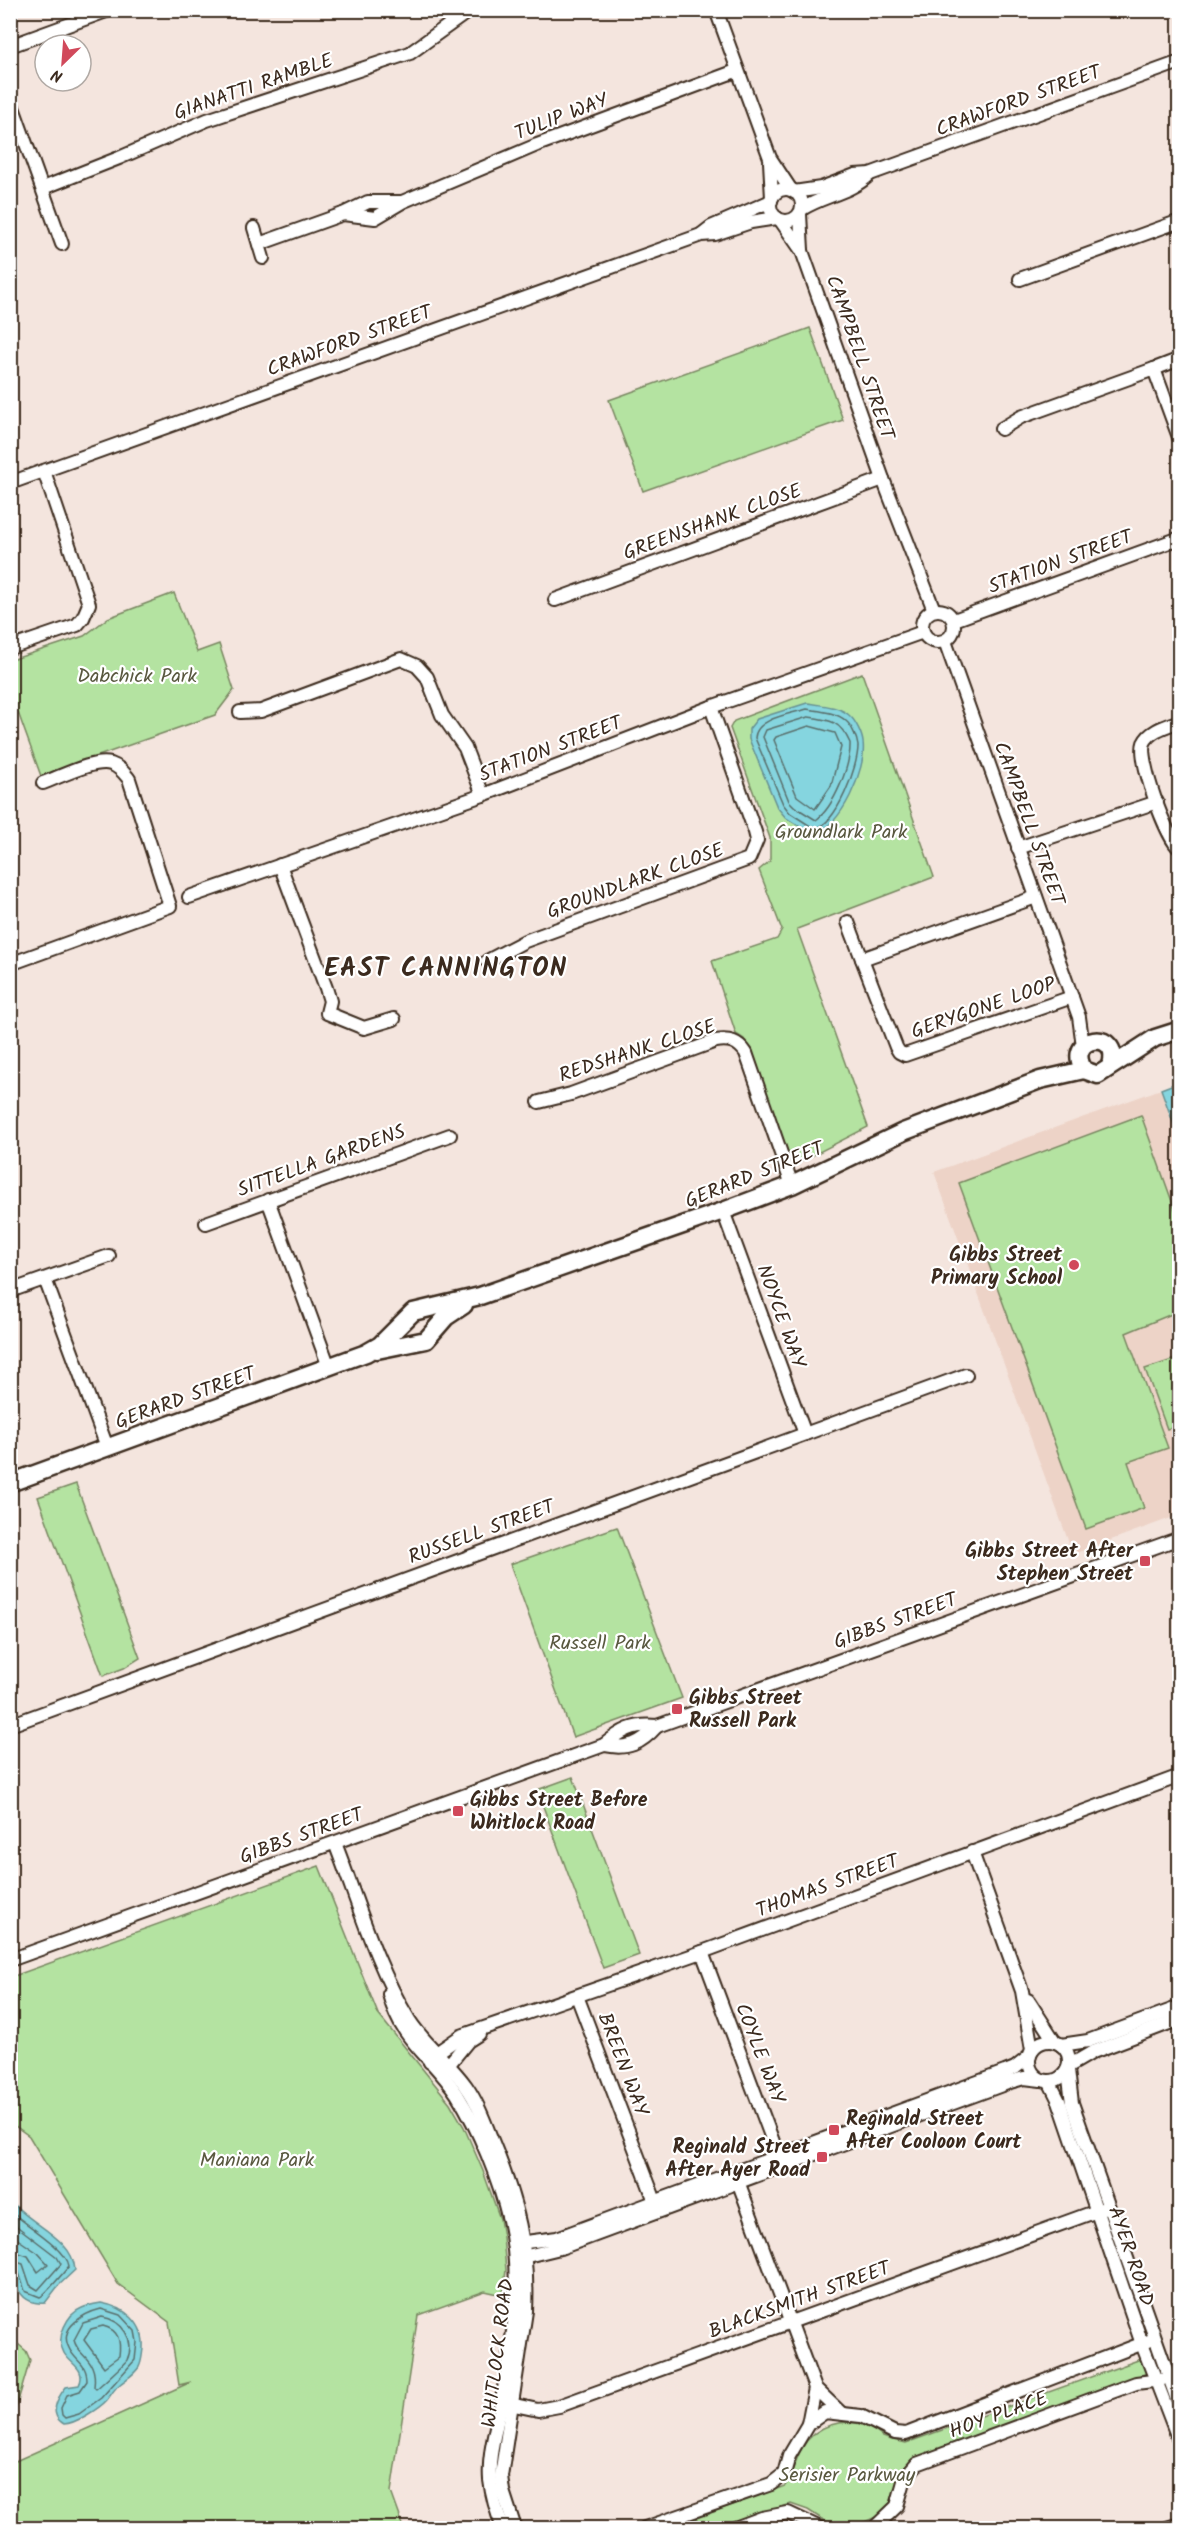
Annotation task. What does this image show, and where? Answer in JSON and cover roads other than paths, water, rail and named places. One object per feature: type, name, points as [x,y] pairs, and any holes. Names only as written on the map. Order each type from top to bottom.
[{"type":"street","points":[[10,46],[109,10]]},
{"type":"street","name":"GIANATTI RAMBLE","points":[[43,188],[216,117],[410,53],[470,10]]},
{"type":"street","points":[[716,10],[736,71],[770,158],[792,191],[801,199],[801,211],[792,220],[779,220],[771,210],[770,158]]},
{"type":"street","name":"CRAWFORD STREET","points":[[792,191],[820,188],[855,175],[870,174],[1179,62]]},
{"type":"street","name":"TULIP WAY","points":[[259,244],[343,214],[375,218],[402,202],[537,145],[736,71]]},
{"type":"street","points":[[10,99],[62,244]]},
{"type":"street","name":"CRAWFORD STREET","points":[[801,211],[820,199],[855,186],[870,174]]},
{"type":"street","points":[[772,199],[780,191],[792,191]]},
{"type":"street","name":"CRAWFORD STREET","points":[[702,235],[711,227],[772,199]]},
{"type":"street","name":"CAMPBELL STREET","points":[[801,211],[802,251]]},
{"type":"street","name":"CRAWFORD STREET","points":[[10,483],[702,235],[715,234],[751,222],[779,220]]},
{"type":"street","name":"CAMPBELL STREET","points":[[779,220],[802,251],[883,479],[934,610]]},
{"type":"street","points":[[1020,279],[1179,221]]},
{"type":"street","points":[[254,228],[263,258]]},
{"type":"street","points":[[1001,429],[1021,417],[1179,359]]},
{"type":"street","points":[[1154,369],[1179,440]]},
{"type":"street","points":[[10,648],[77,625],[89,604],[44,471]]},
{"type":"street","name":"GREENSHANK CLOSE","points":[[555,600],[883,479]]},
{"type":"street","name":"STATION STREET","points":[[954,620],[1179,538]]},
{"type":"street","points":[[934,610],[942,610],[954,620],[955,629],[951,636],[938,643],[928,639],[923,632],[922,622],[934,610]]},
{"type":"street","name":"STATION STREET","points":[[189,897],[483,795],[711,708],[923,632]]},
{"type":"street","name":"CAMPBELL STREET","points":[[945,641],[1090,1051]]},
{"type":"street","points":[[240,712],[261,711],[401,659],[417,666],[427,677],[442,715],[465,748],[483,795]]},
{"type":"street","name":"GROUNDLARK CLOSE","points":[[487,962],[525,941],[749,859],[757,840],[755,832],[711,708]]},
{"type":"street","points":[[1179,721],[1152,733],[1145,741],[1142,750],[1143,760],[1157,802],[1171,839],[1179,849]]},
{"type":"street","points":[[10,963],[170,906],[129,780],[121,769],[106,763],[92,765],[43,783]]},
{"type":"street","points":[[1018,848],[1157,802]]},
{"type":"street","points":[[280,865],[326,988],[330,1001],[327,1013],[364,1028],[394,1019]]},
{"type":"street","points":[[862,959],[1036,897]]},
{"type":"street","name":"GERYGONE LOOP","points":[[848,922],[899,1052],[905,1054],[1072,997]]},
{"type":"street","name":"GERARD STREET","points":[[373,1350],[413,1312],[480,1296],[723,1212],[792,1185],[903,1132],[1040,1080],[1090,1051],[1155,1038],[1179,1030]]},
{"type":"street","name":"GERARD STREET","points":[[1090,1051],[1098,1075],[1155,1038]]},
{"type":"street","name":"REDSHANK CLOSE","points":[[539,1102],[571,1094],[716,1041],[733,1040],[741,1045],[746,1053],[792,1185]]},
{"type":"street","points":[[1090,1051],[1112,1050],[1114,1057],[1111,1065]]},
{"type":"street","name":"SITTELLA GARDENS","points":[[206,1223],[450,1135]]},
{"type":"street","points":[[268,1200],[329,1367]]},
{"type":"street","name":"NOYCE WAY","points":[[723,1212],[805,1434]]},
{"type":"street","points":[[10,1292],[109,1256]]},
{"type":"street","points":[[45,1279],[107,1447]]},
{"type":"street","name":"GERARD STREET","points":[[10,1483],[373,1350],[426,1340],[446,1317],[480,1296]]},
{"type":"street","name":"RUSSELL STREET","points":[[10,1725],[966,1375]]},
{"type":"street","name":"GIBBS STREET","points":[[10,1960],[604,1745],[622,1731],[635,1725],[657,1726],[1179,1538]]},
{"type":"street","name":"GIBBS STREET","points":[[604,1745],[618,1748],[634,1745],[657,1726]]},
{"type":"street","name":"THOMAS STREET","points":[[430,2062],[438,2052],[461,2036],[702,1952],[1179,1776]]},
{"type":"street","name":"WHITLOCK ROAD","points":[[335,1843],[383,1966],[410,2022],[449,2064],[478,2104],[513,2194],[526,2311],[490,2466],[492,2493],[503,2529]]},
{"type":"street","points":[[972,1852],[1022,1991],[1032,2072],[1045,2081]]},
{"type":"street","name":"COYLE WAY","points":[[702,1952],[781,2162]]},
{"type":"street","name":"WHITLOCK ROAD","points":[[383,1966],[397,2020],[406,2036],[456,2093],[472,2121],[519,2243]]},
{"type":"street","points":[[1022,1991],[1069,2055],[1069,2068]]},
{"type":"street","name":"BREEN WAY","points":[[577,1996],[658,2207]]},
{"type":"street","points":[[781,2162],[1016,2068],[1043,2042],[1088,2041],[1179,2007]]},
{"type":"street","points":[[520,2258],[560,2248],[737,2177],[1010,2082],[1024,2078],[1045,2081],[1060,2079],[1069,2068],[1093,2052],[1179,2019]]},
{"type":"street","name":"THOMAS STREET","points":[[441,2074],[468,2041],[488,2028]]},
{"type":"street","name":"AYER ROAD","points":[[1069,2068],[1072,2103],[1142,2344],[1179,2408]]},
{"type":"street","name":"AYER ROAD","points":[[1045,2081],[1059,2101],[1154,2339],[1162,2380],[1179,2443]]},
{"type":"street","points":[[737,2177],[815,2388],[841,2413]]},
{"type":"street","points":[[519,2243],[557,2238],[658,2207]]},
{"type":"street","name":"BLACKSMITH STREET","points":[[506,2403],[538,2410],[559,2406],[1102,2209]]},
{"type":"street","points":[[808,2424],[825,2412],[841,2413],[861,2416],[896,2433],[906,2434],[1154,2339]]},
{"type":"street","name":"HOY PLACE","points":[[877,2528],[897,2506],[905,2478],[917,2464],[1136,2383],[1162,2380]]},
{"type":"street","points":[[645,2529],[771,2484],[783,2474],[789,2456],[808,2424],[815,2388]]},
{"type":"street","name":"WHITLOCK ROAD","points":[[506,2403],[501,2476],[503,2491],[515,2529]]},
{"type":"street","points":[[735,2529],[762,2518],[788,2513],[820,2529]]},
{"type":"street","points":[[1167,2529],[1179,2524]]},
{"type":"water","points":[[807,703],[847,713],[857,725],[863,742],[861,767],[850,796],[833,821],[813,835],[786,818],[777,807],[749,739],[749,729],[757,719]]},
{"type":"water","points":[[1180,1082],[1179,1139],[1161,1089]]},
{"type":"water","points":[[11,2201],[59,2240],[72,2259],[75,2270],[58,2286],[45,2303],[31,2301],[21,2293],[14,2281],[9,2247]]},
{"type":"water","points":[[101,2303],[125,2312],[137,2324],[143,2340],[141,2362],[135,2372],[99,2407],[81,2419],[64,2424],[56,2416],[57,2401],[66,2387],[79,2385],[81,2375],[64,2353],[61,2340],[64,2327],[77,2311]]},
{"type":"place","name":"Gibbs Street Primary School","points":[[1074,1265]]},
{"type":"place","name":"Gibbs Street After Stephen Street","points":[[1145,1561]]},
{"type":"place","name":"Gibbs Street Russell Park","points":[[677,1709]]},
{"type":"place","name":"Gibbs Street Before Whitlock Road","points":[[458,1811]]},
{"type":"place","name":"Reginald Street After Cooloon Court","points":[[834,2130]]},
{"type":"place","name":"Reginald Street After Ayer Road","points":[[822,2157]]},
{"type":"district","name":"EAST CANNINGTON","points":[[446,967]]},
{"type":"park label","name":"Dabchick Park","points":[[137,675]]},
{"type":"park label","name":"Groundlark Park","points":[[841,831]]},
{"type":"park label","name":"Russell Park","points":[[600,1642]]},
{"type":"park label","name":"Maniana Park","points":[[257,2159]]},
{"type":"park label","name":"Serisier Parkway","points":[[847,2474]]}]
